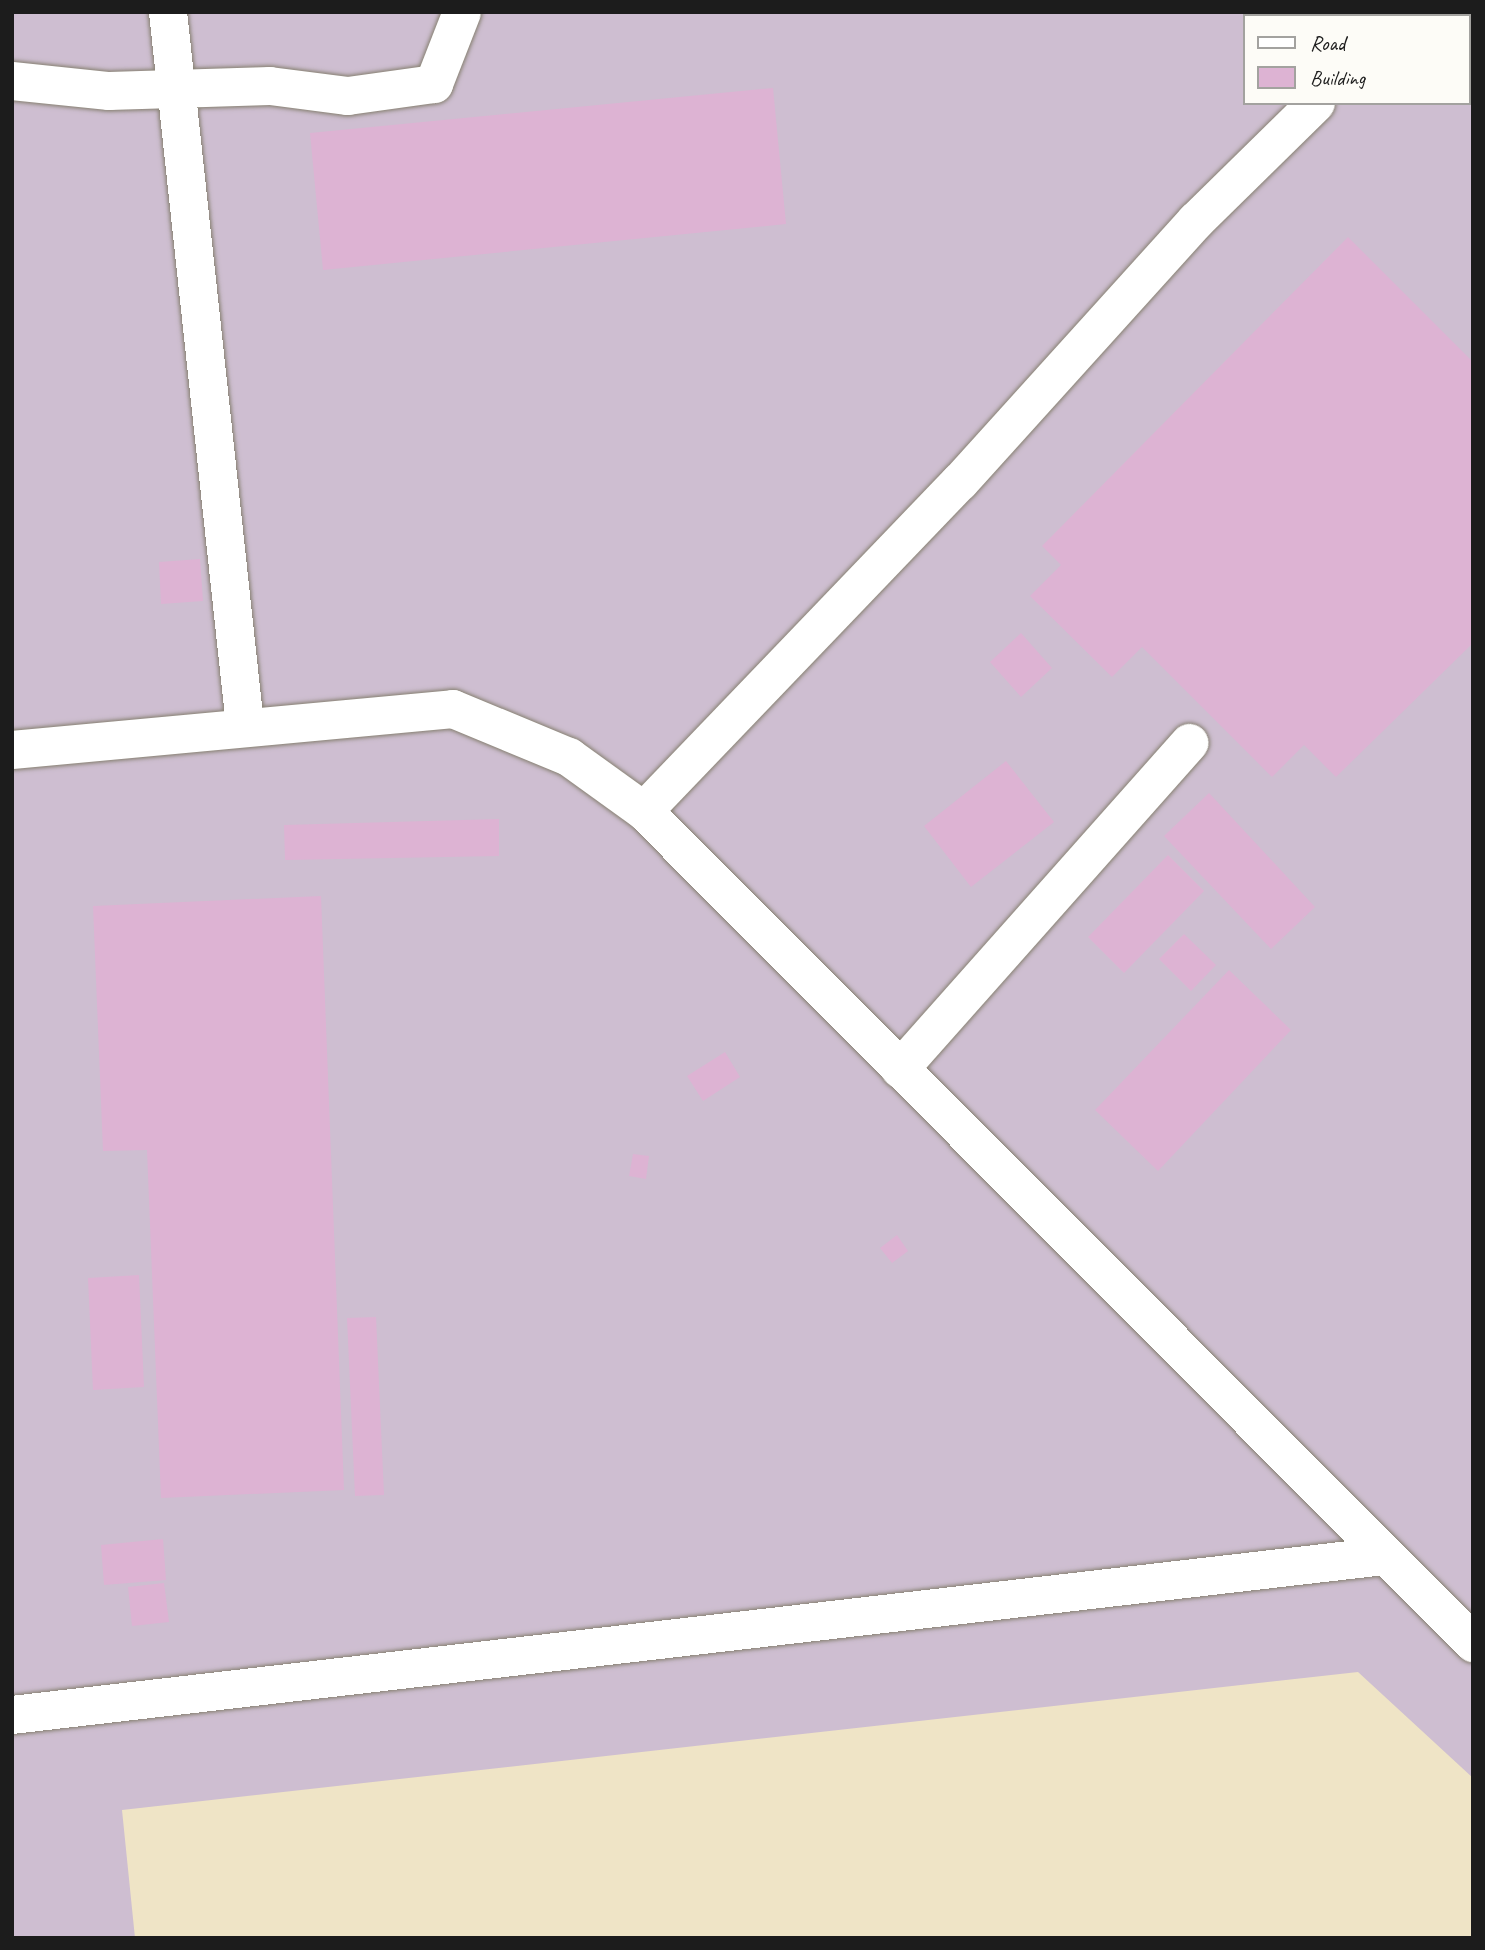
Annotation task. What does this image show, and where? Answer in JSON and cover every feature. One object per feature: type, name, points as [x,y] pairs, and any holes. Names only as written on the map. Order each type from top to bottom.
[{"type":"street","points":[[169,12],[245,725]]},
{"type":"street","points":[[12,81],[109,91],[270,86],[348,96],[434,84],[462,12]]},
{"type":"street","points":[[644,811],[960,482],[1196,221],[1314,105]]},
{"type":"street","points":[[12,750],[245,725],[453,709],[569,757],[644,811],[1473,1643]]},
{"type":"street","points":[[900,1069],[1189,743]]},
{"type":"street","points":[[12,1715],[1385,1556]]},
{"type":"shaded area","points":[[12,12],[1473,12],[1473,1778],[1358,1672],[122,1810],[135,1938],[12,1938]]},
{"type":"building","points":[[773,88],[786,224],[323,270],[310,133]]},
{"type":"building","points":[[1348,237],[1473,362],[1473,643],[1336,777],[1304,745],[1272,777],[1142,647],[1112,677],[1030,596],[1061,565],[1042,546]]},
{"type":"building","points":[[200,559],[203,601],[161,604],[159,562]]},
{"type":"building","points":[[1021,633],[1052,668],[1021,697],[990,662]]},
{"type":"building","points":[[1006,761],[1054,822],[971,887],[924,826]]},
{"type":"building","points":[[1209,793],[1315,907],[1271,949],[1164,836]]},
{"type":"building","points":[[499,819],[499,856],[285,860],[284,825]]},
{"type":"building","points":[[1168,855],[1204,891],[1124,973],[1088,937]]},
{"type":"building","points":[[321,896],[344,1490],[161,1498],[147,1150],[103,1151],[93,906]]},
{"type":"building","points":[[1184,934],[1216,965],[1191,991],[1159,959]]},
{"type":"building","points":[[1229,970],[1291,1030],[1158,1171],[1095,1110]]},
{"type":"building","points":[[725,1052],[740,1077],[703,1101],[687,1076]]},
{"type":"building","points":[[633,1154],[649,1156],[646,1179],[629,1176]]},
{"type":"building","points":[[897,1235],[908,1251],[892,1263],[880,1248]]},
{"type":"building","points":[[139,1275],[144,1387],[93,1390],[88,1278]]},
{"type":"building","points":[[376,1317],[384,1495],[355,1496],[347,1318]]},
{"type":"building","points":[[163,1539],[166,1580],[104,1585],[101,1545]]},
{"type":"building","points":[[164,1583],[169,1622],[132,1626],[128,1587]]}]
